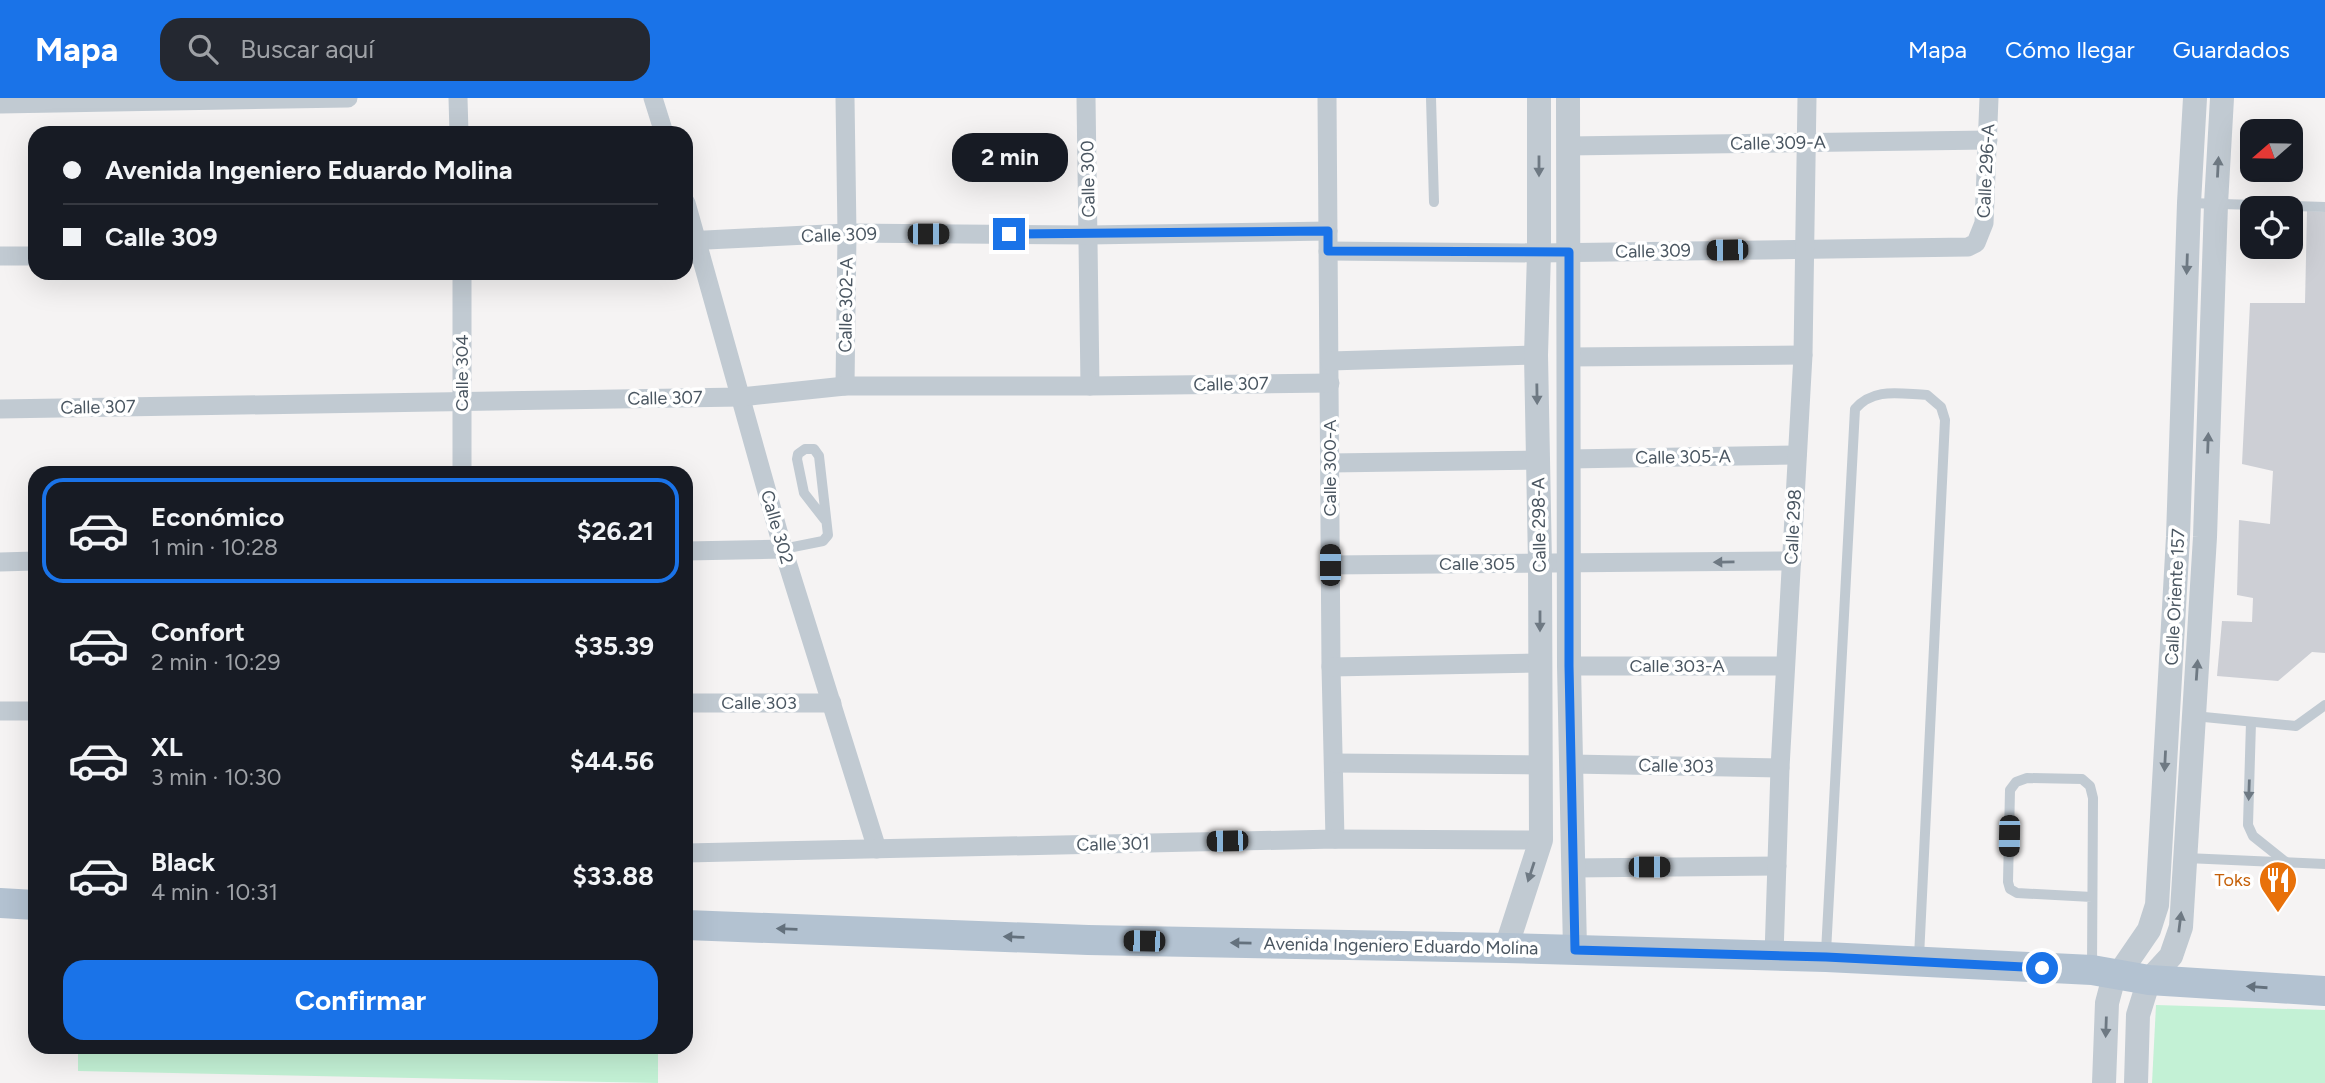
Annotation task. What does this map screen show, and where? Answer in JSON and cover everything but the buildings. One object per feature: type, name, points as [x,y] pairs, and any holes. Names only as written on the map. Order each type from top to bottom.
[{"type":"main road","points":[[0,903],[28,905]]},
{"type":"main road","name":"Avenida Ingeniero Eduardo Molina","points":[[693,925],[1074,939],[1826,957],[2104,972],[2150,980],[2325,991]]},
{"type":"street","points":[[0,104],[348,98]]},
{"type":"street","points":[[458,98],[459,126]]},
{"type":"street","points":[[653,98],[662,126]]},
{"type":"street","name":"Calle 302-A","points":[[845,98],[845,386]]},
{"type":"street","name":"Calle 300","points":[[1086,98],[1090,386]]},
{"type":"street","name":"Calle 300-A","points":[[1327,98],[1331,667],[1335,839]]},
{"type":"street","name":"Calle 298-A","points":[[1506,948],[1541,840],[1536,355],[1539,98]]},
{"type":"street","name":"Calle 298-A","points":[[1568,98],[1571,563],[1569,666],[1575,950]]},
{"type":"street","name":"Calle 298","points":[[1774,955],[1780,768],[1803,355],[1807,98]]},
{"type":"street","name":"Calle 296-A","points":[[1976,243],[1983,223],[1989,98]]},
{"type":"street","name":"Calle Oriente 157","points":[[2104,1083],[2107,1003],[2104,972],[2150,930],[2157,905],[2178,537],[2195,98]]},
{"type":"street","name":"Calle Oriente 157","points":[[2136,1083],[2138,1015],[2150,980],[2171,956],[2181,927],[2205,537],[2222,98]]},
{"type":"street","name":"Calle 309-A","points":[[1568,146],[1988,140]]},
{"type":"street","name":"Calle 309","points":[[693,241],[847,233],[1090,235],[1328,231]]},
{"type":"street","name":"Calle 309","points":[[1328,251],[1539,253],[1805,250],[1958,248],[1976,243]]},
{"type":"street","name":"Calle 302","points":[[693,244],[741,397],[783,549],[877,849]]},
{"type":"street","points":[[0,256],[28,256]]},
{"type":"street","name":"Calle 304","points":[[462,280],[462,466]]},
{"type":"street","points":[[1330,361],[1536,355]]},
{"type":"street","points":[[1568,357],[1803,355]]},
{"type":"street","name":"Calle 307","points":[[0,408],[741,397],[845,386],[1330,383]]},
{"type":"street","name":"Calle 305-A","points":[[1570,459],[1797,455]]},
{"type":"street","points":[[1330,463],[1538,460]]},
{"type":"street","points":[[2178,537],[2205,537]]},
{"type":"street","points":[[693,551],[783,549]]},
{"type":"street","points":[[0,562],[28,561]]},
{"type":"street","name":"Calle 305","points":[[1330,565],[1792,561]]},
{"type":"street","points":[[1331,667],[1541,663]]},
{"type":"street","name":"Calle 303-A","points":[[1569,666],[1785,666]]},
{"type":"street","name":"Calle 303","points":[[693,703],[832,703]]},
{"type":"street","points":[[0,711],[28,711]]},
{"type":"street","points":[[1334,763],[1541,765]]},
{"type":"street","name":"Calle 303","points":[[1572,764],[1780,768]]},
{"type":"street","name":"Calle 301","points":[[693,853],[1335,839],[1541,840]]},
{"type":"street","points":[[1572,868],[1777,866]]},
{"type":"lane","points":[[1431,98],[1434,202]]},
{"type":"lane","points":[[2189,203],[2325,207]]},
{"type":"lane","points":[[1826,957],[1855,409],[1864,399],[1875,394],[1927,395],[1941,407],[1945,420],[1919,961]]},
{"type":"lane","points":[[783,549],[826,539],[828,535],[818,456],[814,449],[805,449],[798,454],[797,459],[804,493],[825,520]]},
{"type":"lane","points":[[2194,716],[2296,726],[2325,705]]},
{"type":"lane","points":[[2251,722],[2248,825],[2253,836],[2287,863]]},
{"type":"lane","points":[[2092,897],[2017,893],[2010,889],[2010,790],[2016,782],[2027,778],[2082,779],[2090,786],[2093,798],[2092,897],[2104,972]]},
{"type":"lane","points":[[2185,858],[2325,863]]},
{"type":"green space","points":[[2156,1005],[2325,1010],[2325,1083],[2152,1083]]},
{"type":"green space","points":[[78,1054],[658,1054],[658,1083],[78,1071]]},
{"type":"place","name":"Toks","points":[[2278,914]]},
{"type":"route","points":[[1009,234],[1328,231],[1328,251],[1569,252],[1569,666],[1575,950],[1826,957],[2042,968]]}]
